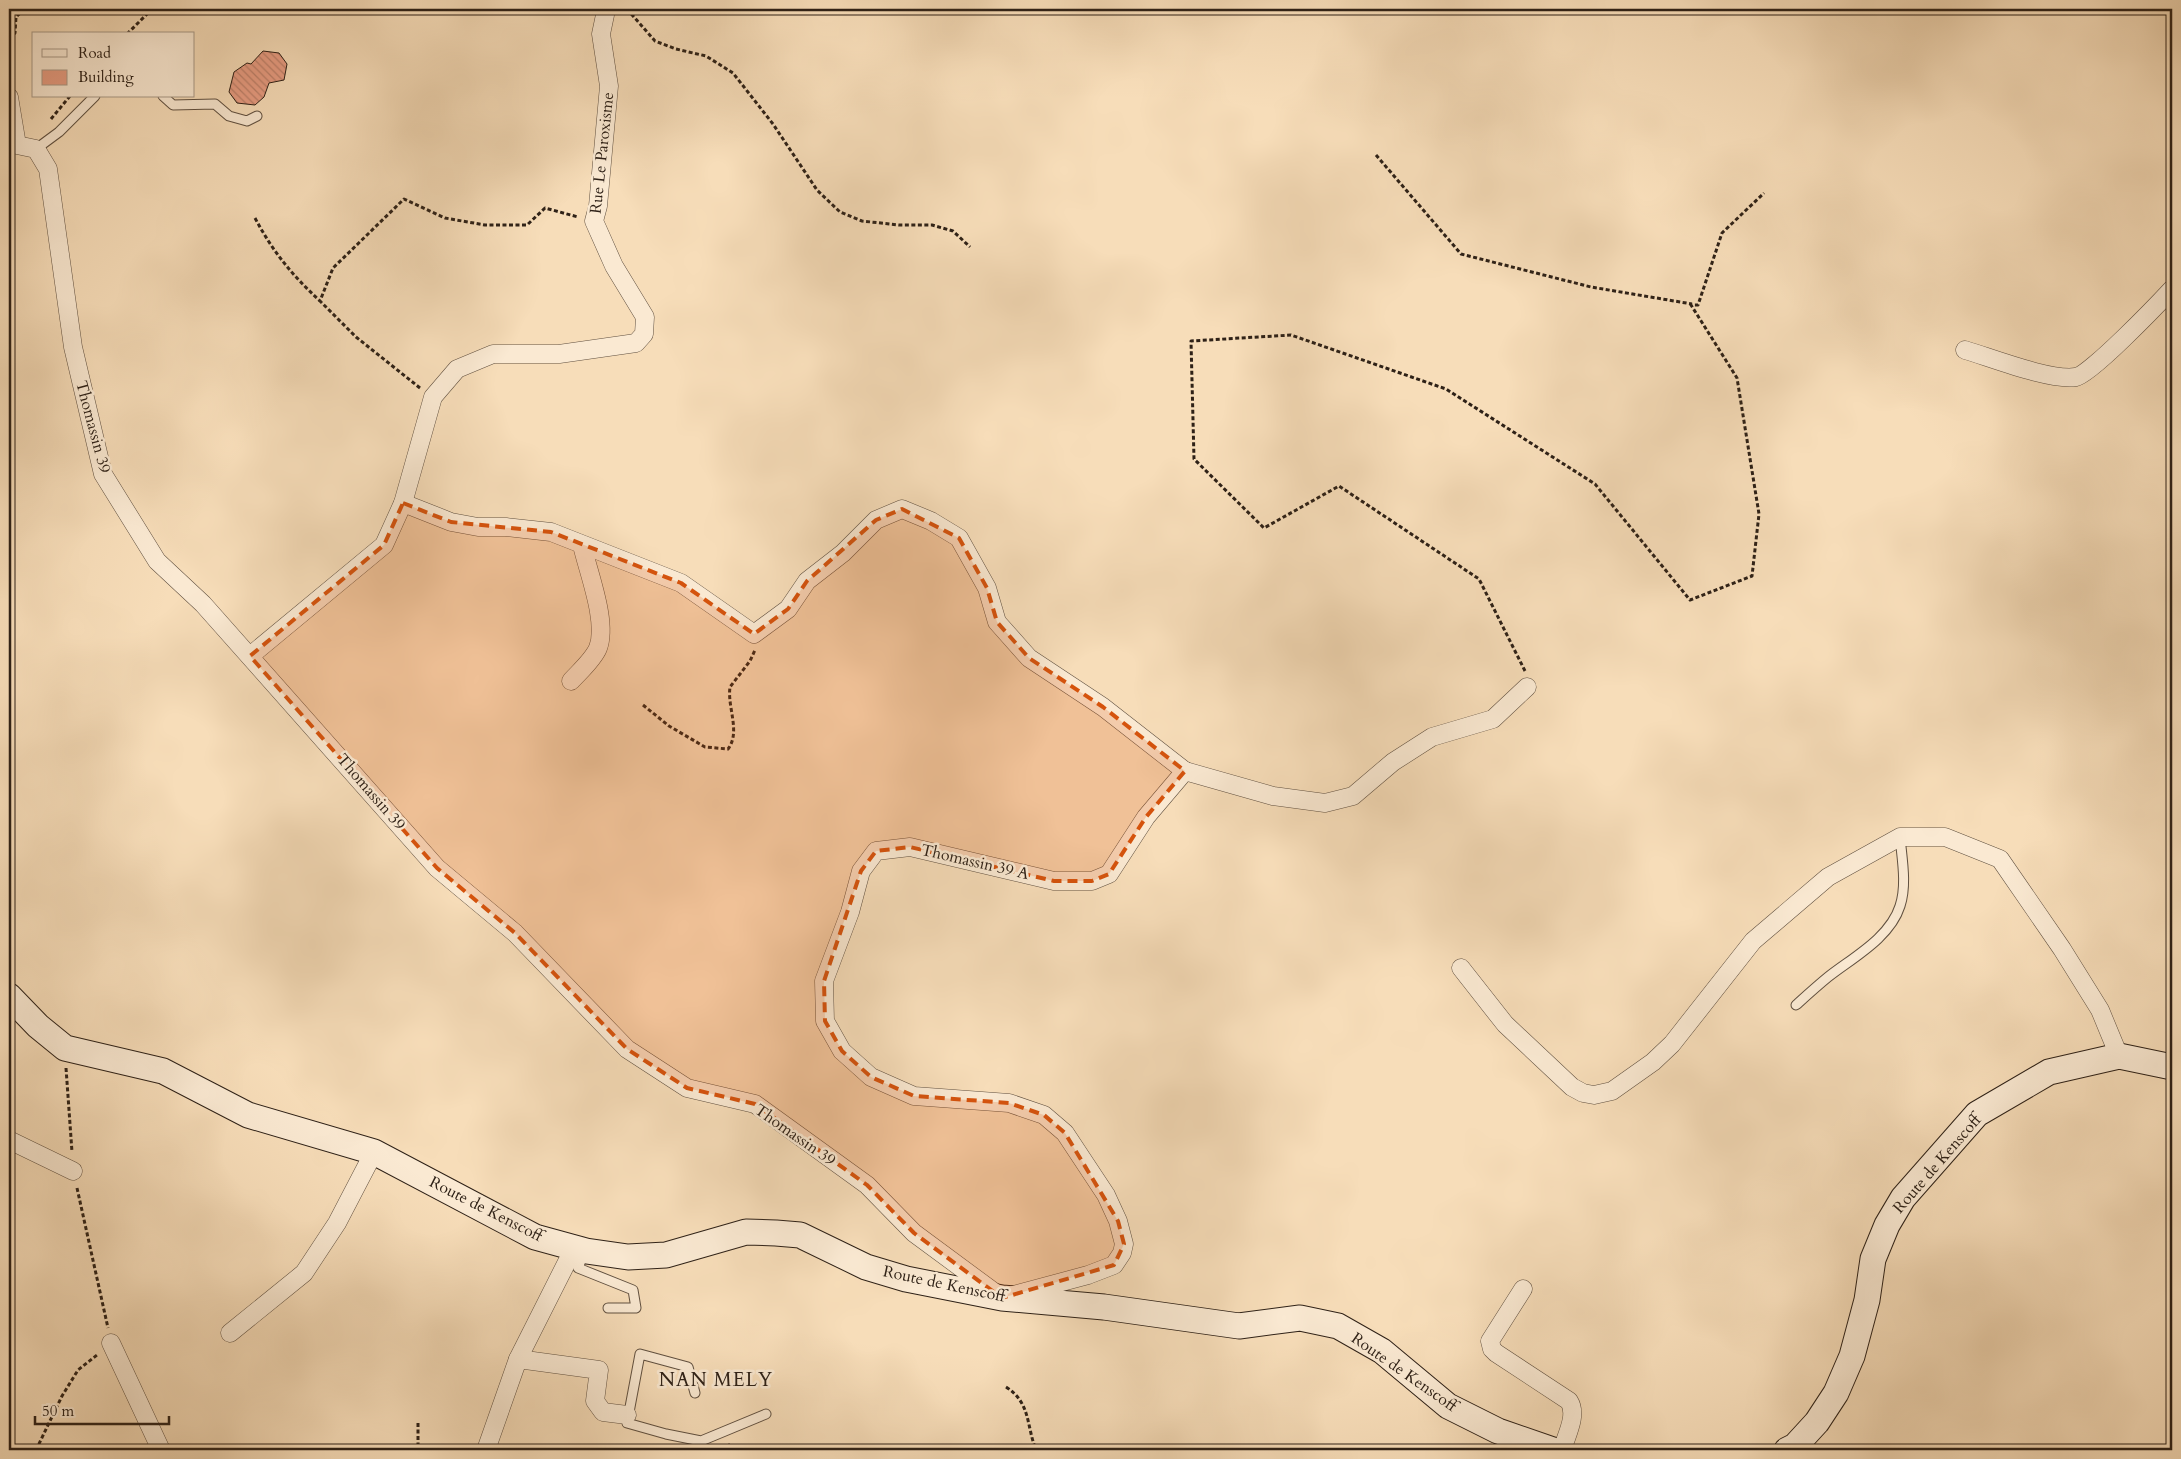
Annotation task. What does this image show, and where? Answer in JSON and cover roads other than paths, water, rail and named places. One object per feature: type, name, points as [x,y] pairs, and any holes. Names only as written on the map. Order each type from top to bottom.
[{"type":"main road","name":"Route de Kenscoff","points":[[9,996],[38,1026],[65,1048],[163,1071],[248,1115],[374,1152],[535,1237],[580,1249],[628,1257],[666,1255],[746,1232],[776,1232],[800,1236],[866,1267],[906,1279],[1002,1298],[1104,1307],[1239,1326],[1300,1318],[1338,1326],[1382,1351],[1448,1406],[1498,1430],[1553,1450]]},
{"type":"main road","name":"Route de Kenscoff","points":[[1787,1450],[1795,1446],[1817,1422],[1836,1393],[1852,1356],[1867,1300],[1873,1260],[1887,1225],[1903,1198],[1977,1114],[2049,1072],[2119,1056],[2172,1067]]},
{"type":"street","name":"Rue Le Paroxisme","points":[[250,656],[384,545],[403,503],[432,397],[457,369],[493,354],[559,354],[636,343],[644,334],[645,317],[614,266],[594,221],[598,206],[609,86],[601,34],[604,9]]},
{"type":"street","points":[[9,97],[17,145],[36,149]]},
{"type":"street","name":"Thomassin 39","points":[[36,149],[48,170],[73,347],[103,474],[157,561],[203,604],[437,868],[515,934],[626,1049],[687,1088],[755,1104],[867,1185],[914,1233],[1002,1298]]},
{"type":"street","points":[[1965,350],[2047,375],[2063,378],[2079,377],[2145,320],[2172,289]]},
{"type":"street","points":[[403,503],[451,522],[478,527],[506,527],[551,532],[681,584],[754,634],[788,609],[807,581],[844,553],[876,520],[902,509],[931,521],[959,538],[987,588],[997,622],[1029,658],[1103,707],[1184,771],[1273,796],[1324,803],[1353,796],[1393,762],[1432,737],[1493,719],[1527,687]]},
{"type":"street","points":[[571,681],[597,650],[601,637],[600,618],[582,545]]},
{"type":"street","name":"Thomassin 39 A","points":[[1002,1298],[1088,1275],[1114,1264],[1122,1253],[1124,1244],[1118,1221],[1106,1195],[1066,1133],[1044,1116],[1009,1103],[914,1096],[872,1077],[842,1052],[825,1021],[824,981],[850,912],[861,871],[876,851],[910,847],[1054,881],[1092,881],[1109,874],[1146,817],[1184,771]]},
{"type":"street","points":[[1461,968],[1505,1024],[1572,1087],[1583,1093],[1594,1095],[1612,1091],[1653,1062],[1672,1044],[1753,941],[1828,877],[1900,837],[1945,837],[2000,859],[2062,949],[2100,1010],[2119,1056]]},
{"type":"street","points":[[9,1140],[73,1171]]},
{"type":"street","points":[[230,1333],[304,1273],[337,1223],[374,1152]]},
{"type":"street","points":[[486,1450],[518,1359],[580,1249]]},
{"type":"street","points":[[1523,1289],[1490,1341],[1492,1349],[1496,1353],[1569,1401],[1572,1406],[1573,1416],[1562,1450]]},
{"type":"street","points":[[111,1343],[161,1450]]},
{"type":"street","points":[[518,1359],[599,1370],[595,1401],[603,1412],[627,1415]]},
{"type":"lane","points":[[36,149],[59,132],[93,98]]},
{"type":"lane","points":[[166,98],[173,104],[215,104],[229,116],[247,121],[257,116]]},
{"type":"lane","points":[[1796,1005],[1826,978],[1877,940],[1889,924],[1900,906],[1903,880],[1900,837]]},
{"type":"lane","points":[[580,1249],[578,1268],[633,1290],[636,1308],[608,1308]]},
{"type":"lane","points":[[695,1393],[688,1367],[640,1354],[626,1423],[702,1441],[766,1414]]},
{"type":"district","name":"NAN MELY","points":[[716,1380]]}]
